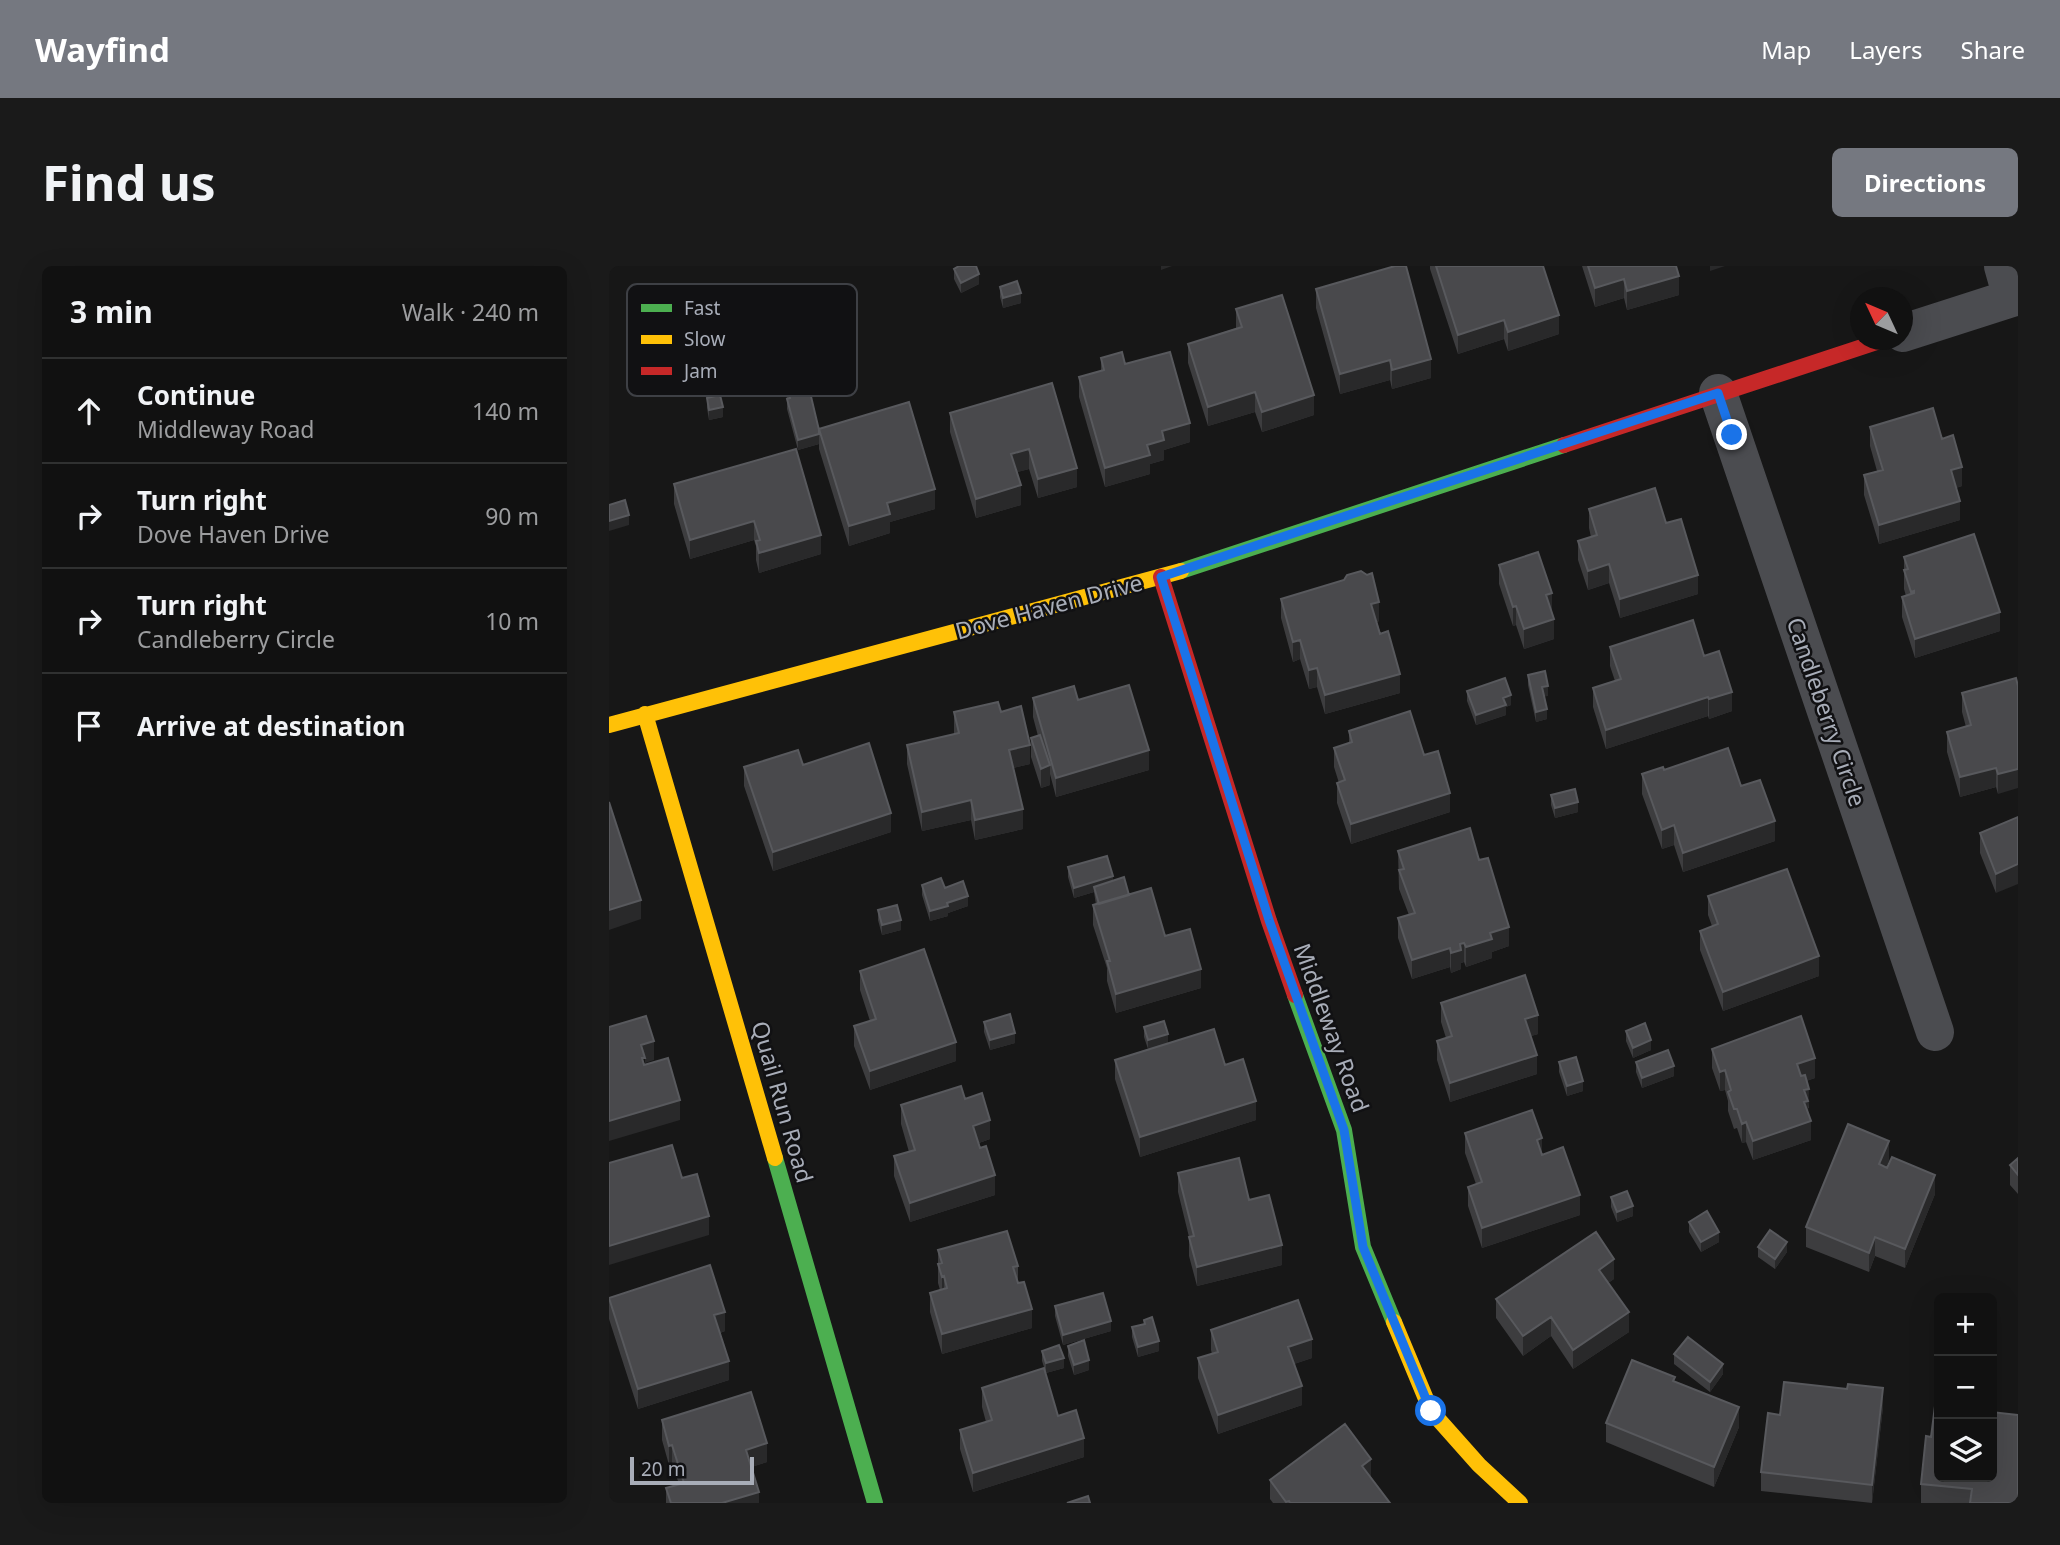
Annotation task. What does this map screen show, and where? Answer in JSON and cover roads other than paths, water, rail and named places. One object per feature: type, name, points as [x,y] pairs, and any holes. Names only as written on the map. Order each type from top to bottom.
[{"type":"street","points":[[1913,328],[2011,286]]},
{"type":"street","name":"Dove Haven Drive","points":[[609,725],[1161,577],[1852,350]]},
{"type":"street","name":"Candleberry Circle","points":[[1718,393],[1934,1032]]},
{"type":"street","name":"Middleway Road","points":[[1161,577],[1269,920],[1344,1130],[1363,1247],[1431,1411],[1479,1465],[1520,1503]]},
{"type":"street","name":"Quail Run Road","points":[[645,715],[875,1503]]}]
